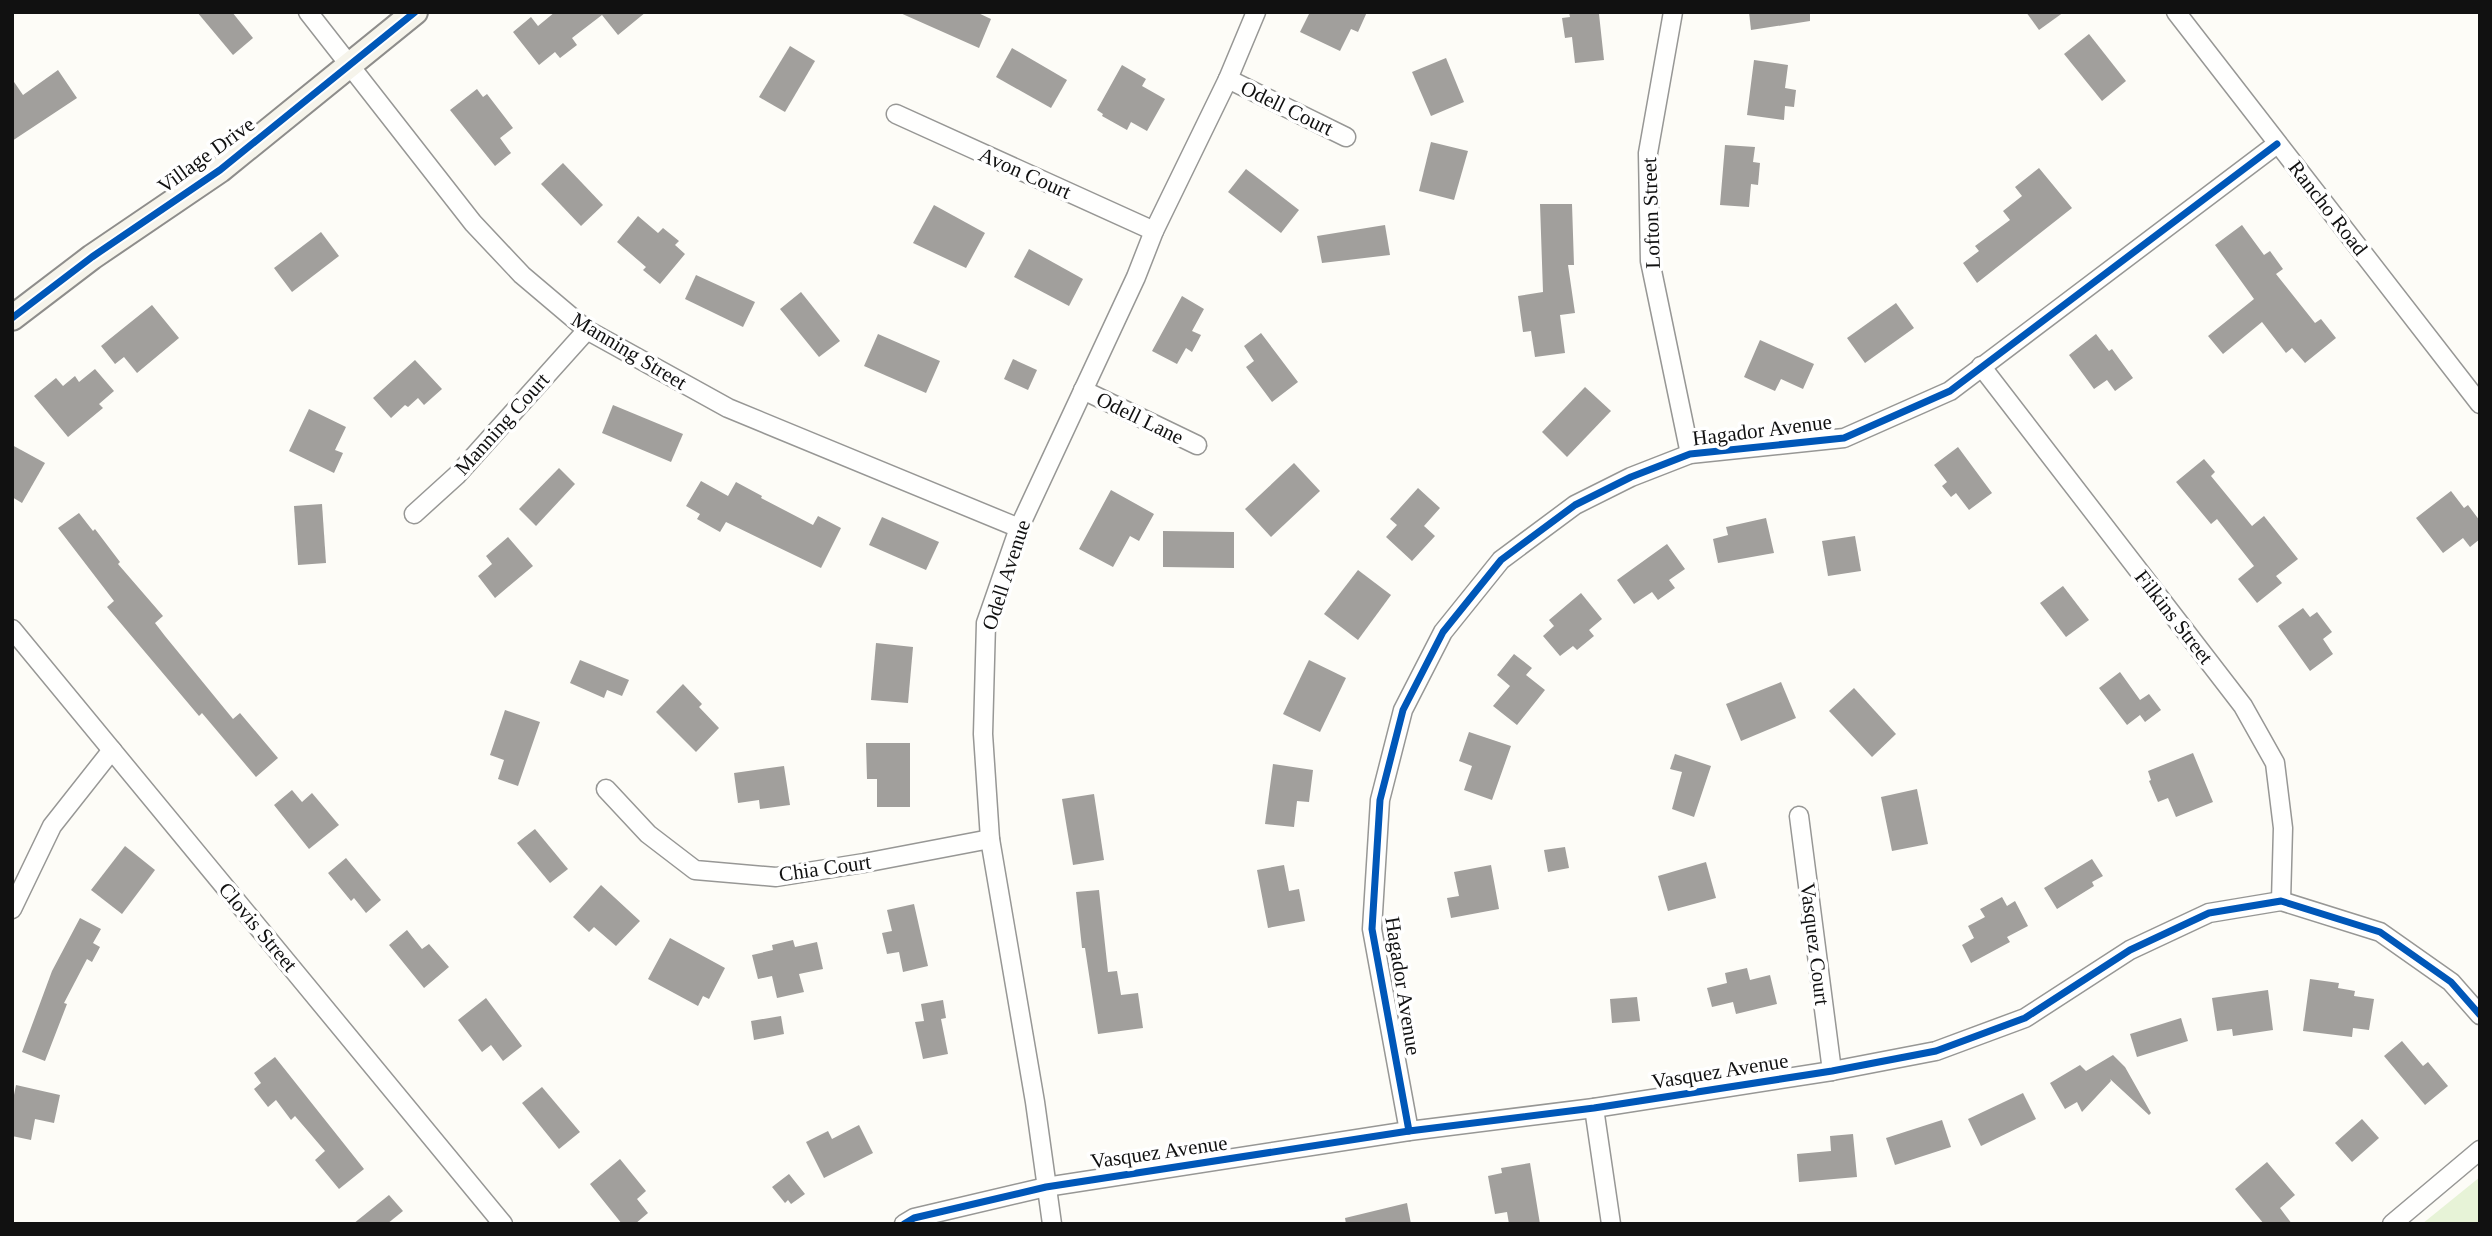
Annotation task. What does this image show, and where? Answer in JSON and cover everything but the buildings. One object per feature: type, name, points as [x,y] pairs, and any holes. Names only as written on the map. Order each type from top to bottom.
[{"type":"main road","name":"Village Drive","points":[[12,318],[92,257],[220,170],[415,12]]},
{"type":"street","name":"Manning Street","points":[[308,12],[473,223],[522,275],[587,330],[728,408],[1019,528]]},
{"type":"street","name":"Odell Avenue","points":[[1052,1224],[1035,1102],[990,839],[983,734],[986,623],[1019,528],[1136,277],[1154,231],[1228,79],[1256,12]]},
{"type":"street","name":"Lofton Street","points":[[1673,12],[1648,153],[1650,261],[1690,454]]},
{"type":"street","name":"Rancho Road","points":[[2176,12],[2480,404]]},
{"type":"street","name":"Odell Court","points":[[1228,79],[1346,137]]},
{"type":"street","name":"Avon Court","points":[[896,114],[1154,231]]},
{"type":"street","name":"Hagador Avenue","points":[[1409,1131],[1372,929],[1380,800],[1403,710],[1443,632],[1500,560],[1575,505],[1631,477],[1690,454],[1844,438],[1950,391],[2277,144]]},
{"type":"street","name":"Manning Court","points":[[414,514],[457,475],[587,330]]},
{"type":"street","name":"Filkins Street","points":[[1981,366],[2243,706],[2269,751],[2275,763],[2283,828],[2281,901]]},
{"type":"street","name":"Odell Lane","points":[[1083,390],[1197,445]]},
{"type":"street","name":"Clovis Street","points":[[12,629],[503,1224]]},
{"type":"street","points":[[12,909],[52,826],[112,750]]},
{"type":"street","name":"Chia Court","points":[[606,789],[648,834],[695,870],[776,877],[990,839]]},
{"type":"street","name":"Vasquez Court","points":[[1799,816],[1832,1071]]},
{"type":"street","name":"Vasquez Avenue","points":[[904,1224],[914,1218],[1046,1187],[1409,1131],[1594,1108],[1832,1071],[1936,1051],[2025,1018],[2130,950],[2209,913],[2281,901],[2380,932],[2451,982],[2480,1015]]},
{"type":"street","points":[[1594,1108],[1611,1224]]},
{"type":"street","points":[[2392,1224],[2480,1150]]},
{"type":"green space","points":[[2480,1177],[2480,1224],[2422,1224]]},
{"type":"cycle path","points":[[12,318],[92,257],[220,170],[415,12]]},
{"type":"cycle path","points":[[1409,1131],[1372,929],[1380,800],[1403,710],[1443,632],[1501,560],[1575,505],[1631,477],[1690,454],[1844,438],[1950,391],[2277,144]]},
{"type":"cycle path","points":[[904,1224],[914,1218],[1046,1187],[1409,1131],[1594,1108],[1832,1071],[1936,1051],[2025,1018],[2130,950],[2209,913],[2281,901],[2380,932],[2451,982],[2480,1015]]}]
